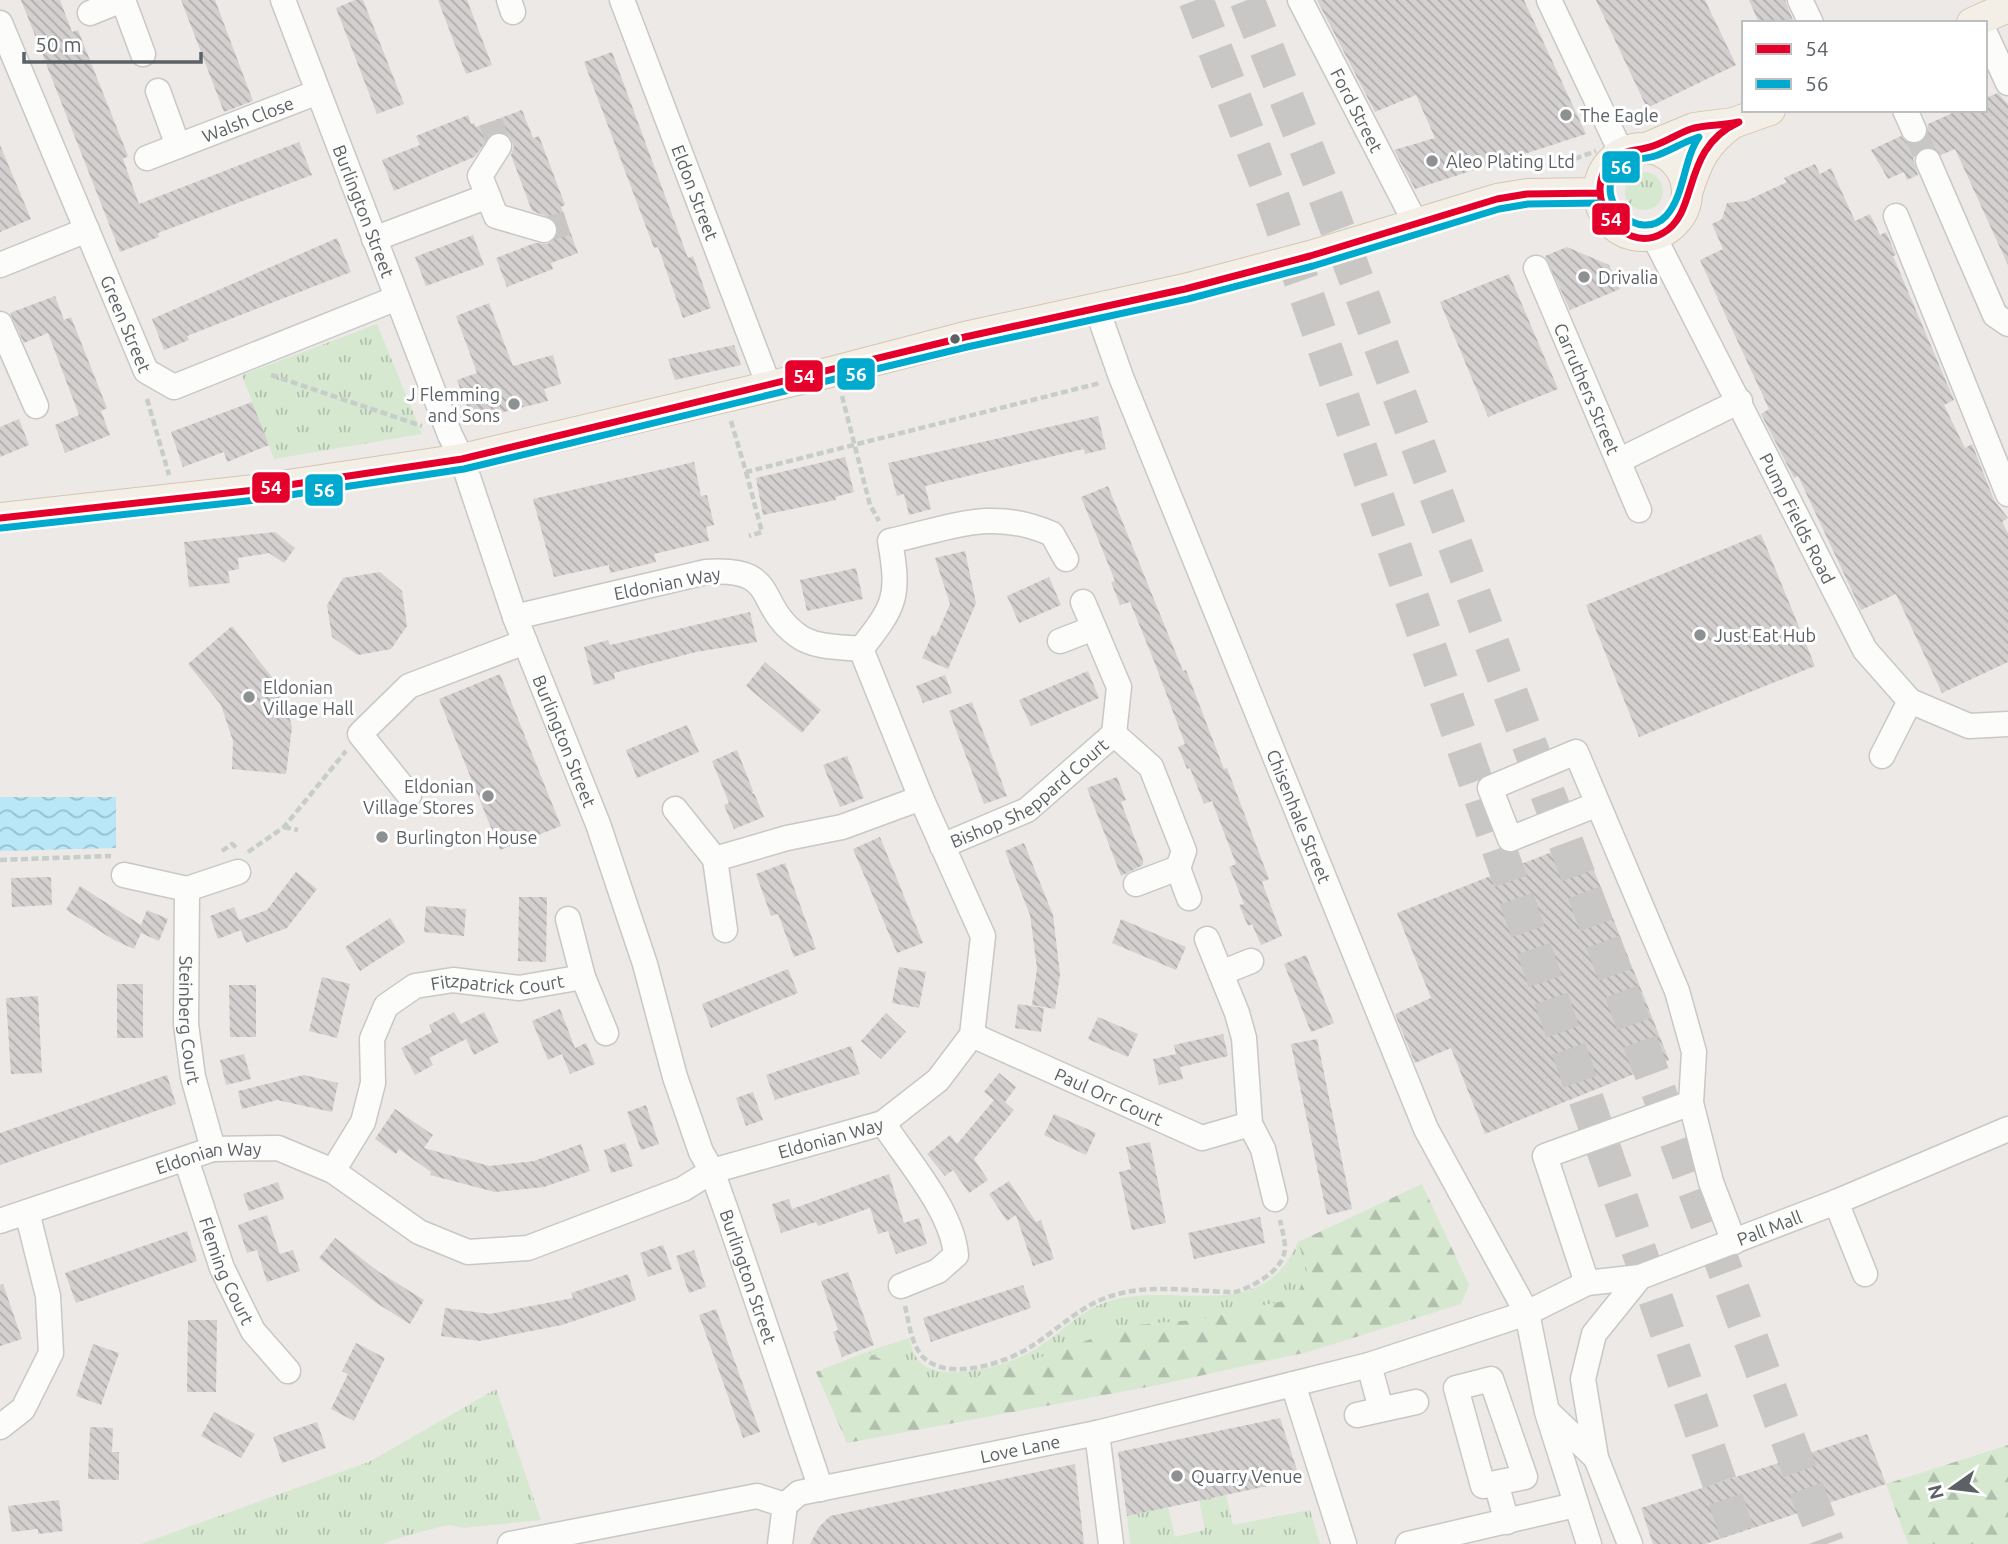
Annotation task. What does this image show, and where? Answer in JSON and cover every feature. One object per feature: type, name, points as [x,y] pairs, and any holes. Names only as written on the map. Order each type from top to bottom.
[{"type":"main road","points":[[1985,21],[2008,7]]},
{"type":"main road","points":[[1733,124],[1694,128],[1634,151],[1605,171],[1599,193],[1604,212],[1618,228],[1630,234],[1653,235],[1667,230],[1677,220],[1701,153],[1717,134],[1733,124],[1765,112]]},
{"type":"main road","points":[[1634,151],[1661,152],[1680,168],[1687,193]]},
{"type":"main road","points":[[0,518],[256,490],[456,447],[724,397],[965,337],[1265,269],[1497,199],[1527,194],[1599,193]]},
{"type":"street","points":[[90,13],[123,0],[143,54]]},
{"type":"street","name":"Burlington Street","points":[[283,0],[456,447],[515,617],[598,824],[645,964],[675,1077],[701,1152],[712,1171],[821,1489]]},
{"type":"street","name":"Eldon Street","points":[[622,0],[769,386]]},
{"type":"street","name":"Ford Street","points":[[1300,0],[1415,222]]},
{"type":"street","points":[[1549,0],[1634,151]]},
{"type":"street","points":[[1800,0],[1810,21]]},
{"type":"street","name":"Green Street","points":[[0,23],[146,371],[174,387],[397,298]]},
{"type":"street","points":[[1987,41],[2008,83]]},
{"type":"street","name":"Walsh Close","points":[[158,92],[178,146]]},
{"type":"street","name":"Walsh Close","points":[[147,158],[318,92]]},
{"type":"street","points":[[488,196],[499,146]]},
{"type":"street","points":[[1928,161],[1996,315],[2008,324]]},
{"type":"street","points":[[374,239],[488,196]]},
{"type":"street","points":[[488,196],[544,230]]},
{"type":"street","points":[[1896,216],[2008,494]]},
{"type":"street","points":[[0,265],[87,230]]},
{"type":"street","name":"Pump Fields Road","points":[[1653,235],[1865,650],[1910,701],[1969,726],[2008,724]]},
{"type":"street","name":"Carruthers Street","points":[[1536,268],[1639,510]]},
{"type":"street","name":"Chisenhale Street","points":[[1097,309],[1121,377],[1426,1129],[1527,1313],[1547,1412],[1589,1544]]},
{"type":"street","points":[[0,324],[36,406]]},
{"type":"street","points":[[1620,460],[1740,401]]},
{"type":"street","points":[[972,1035],[983,936],[921,798],[861,649],[889,614],[895,594],[890,541],[988,519],[1011,520],[1052,534],[1066,559]]},
{"type":"street","name":"Eldonian Way","points":[[515,617],[706,572],[735,570],[762,587],[785,624],[798,636],[813,644],[861,649]]},
{"type":"street","name":"Bishop Sheppard Court","points":[[942,846],[1027,810],[1114,734],[1119,687],[1083,602]]},
{"type":"street","points":[[1060,641],[1094,628]]},
{"type":"street","points":[[408,795],[359,734],[409,686],[525,642]]},
{"type":"street","points":[[1882,756],[1910,701]]},
{"type":"street","name":"Bishop Sheppard Court","points":[[1114,734],[1151,767],[1184,851],[1178,868],[1189,898]]},
{"type":"street","points":[[715,859],[787,838],[842,827],[921,798]]},
{"type":"street","points":[[1598,804],[1677,991],[1694,1052],[1691,1103],[1707,1166],[1734,1242]]},
{"type":"street","points":[[675,809],[715,859],[725,930]]},
{"type":"street","points":[[124,866],[187,889],[238,872]]},
{"type":"street","points":[[1136,884],[1178,868]]},
{"type":"street","name":"Steinberg Court","points":[[187,889],[186,1024],[193,1077],[213,1149]]},
{"type":"street","points":[[568,919],[583,977],[606,1033]]},
{"type":"street","points":[[1207,939],[1244,1038],[1250,1124],[1263,1149],[1275,1199]]},
{"type":"street","points":[[1221,973],[1251,961]]},
{"type":"street","name":"Fitzpatrick Court","points":[[333,1171],[363,1122],[373,1083],[372,1039],[386,1006],[415,986],[453,980],[519,988],[583,977]]},
{"type":"street","name":"Eldonian Way","points":[[0,1221],[213,1149],[278,1148],[333,1171],[419,1232],[468,1252],[528,1248],[683,1189],[712,1171],[883,1123],[938,1080],[972,1035]]},
{"type":"street","name":"Paul Orr Court","points":[[972,1035],[1202,1138],[1250,1124]]},
{"type":"street","points":[[1587,1283],[1545,1156],[1691,1103]]},
{"type":"street","points":[[883,1123],[954,1236],[956,1255],[938,1271],[901,1286]]},
{"type":"street","name":"Pall Mall","points":[[1527,1313],[1587,1283],[1640,1277],[1734,1242],[2008,1129]]},
{"type":"street","name":"Fleming Court","points":[[186,1158],[222,1268],[253,1331],[288,1371]]},
{"type":"street","points":[[1836,1202],[1865,1274]]},
{"type":"street","points":[[0,1427],[23,1409],[51,1353],[48,1296],[27,1212]]},
{"type":"street","points":[[1630,1544],[1596,1458],[1583,1379],[1594,1334],[1640,1277]]},
{"type":"street","name":"Love Lane","points":[[785,1505],[799,1493],[1097,1433],[1369,1365],[1527,1313]]},
{"type":"street","points":[[1369,1365],[1369,1412],[1416,1402]]},
{"type":"street","points":[[1293,1384],[1344,1544]]},
{"type":"street","points":[[1547,1412],[1596,1458]]},
{"type":"street","points":[[1097,1433],[1111,1544]]},
{"type":"street","points":[[1496,1483],[1507,1522]]},
{"type":"street","points":[[510,1544],[757,1496],[785,1505],[780,1544]]},
{"type":"street","points":[[1408,1544],[1575,1505]]},
{"type":"path","points":[[237,363],[456,447]]},
{"type":"path","points":[[146,371],[145,394],[177,499]]},
{"type":"path","points":[[835,371],[870,505],[890,541]]},
{"type":"path","points":[[746,472],[856,447],[1121,377]]},
{"type":"path","points":[[724,397],[762,532],[748,536]]},
{"type":"path","points":[[213,856],[232,845],[244,855],[284,827],[359,734]]},
{"type":"path","points":[[284,827],[298,830]]},
{"type":"path","points":[[0,860],[124,866]]},
{"type":"path","points":[[901,1286],[911,1335],[925,1359],[942,1368],[984,1365],[1030,1348],[1064,1321],[1101,1300],[1119,1294],[1160,1290],[1235,1292],[1253,1284],[1279,1264],[1285,1253],[1275,1199]]},
{"type":"green space","points":[[1644,172],[1658,177],[1663,191],[1658,205],[1644,210],[1630,205],[1625,191],[1630,177]]},
{"type":"green space","points":[[377,324],[422,434],[274,459],[242,375]]},
{"type":"green space","points":[[1422,1184],[1469,1285],[1461,1304],[1308,1352],[1158,1385],[847,1443],[816,1372],[866,1352],[932,1383],[955,1383],[1058,1352],[1123,1326],[1204,1319],[1296,1298],[1307,1270],[1298,1242]]},
{"type":"green space","points":[[1298,1242],[1307,1270],[1297,1298],[1204,1319],[1123,1326],[1058,1352],[955,1383],[932,1383],[866,1352],[909,1338],[918,1360],[930,1368],[959,1372],[992,1367],[1032,1351],[1080,1316],[1113,1300],[1138,1296],[1217,1295],[1241,1292],[1264,1284],[1283,1268]]},
{"type":"green space","points":[[496,1389],[541,1520],[462,1528],[450,1525],[383,1544],[141,1544],[369,1462]]},
{"type":"green space","points":[[2008,1445],[2008,1544],[1908,1544],[1886,1484]]},
{"type":"green space","points":[[1226,1495],[1233,1525],[1310,1510],[1320,1544],[1130,1544],[1127,1516],[1168,1507],[1175,1537],[1205,1530],[1199,1500]]},
{"type":"water","points":[[0,797],[116,797],[116,848],[0,851]]},
{"type":"building","points":[[21,0],[60,0],[72,32],[78,30],[128,156],[123,159],[139,204],[299,142],[312,175],[158,233],[159,237],[120,252]]},
{"type":"building","points":[[181,0],[215,0],[253,101],[224,112]]},
{"type":"building","points":[[355,0],[363,0],[404,104],[377,114],[336,8]]},
{"type":"building","points":[[438,0],[467,0],[492,65],[466,74]]},
{"type":"building","points":[[1317,0],[1524,0],[1586,134],[1415,189],[1394,150],[1435,138],[1416,95],[1375,112]]},
{"type":"building","points":[[1596,0],[1705,0],[1736,65],[1647,108]]},
{"type":"building","points":[[1749,0],[1785,0],[1793,21],[1758,21]]},
{"type":"building","points":[[612,52],[688,258],[693,256],[711,308],[683,318],[658,247],[654,248],[584,62]]},
{"type":"building","points":[[1998,93],[2008,104],[2008,265],[1955,149],[1941,155],[1930,146],[1921,148],[1913,159],[1918,175],[1907,180],[1904,172],[1888,179],[1871,150],[1901,136],[1906,142],[1919,144],[1926,138],[1928,124],[1955,112],[1987,112],[1987,97]]},
{"type":"building","points":[[522,110],[533,138],[539,136],[565,205],[561,207],[578,253],[551,263],[553,269],[507,287],[496,258],[535,243],[548,244],[558,235],[559,227],[554,219],[532,211],[511,155],[514,146],[507,134],[493,133],[474,157],[394,191],[382,160],[420,145],[416,136],[468,115],[471,124],[474,123],[476,127]]},
{"type":"building","points":[[0,145],[31,219],[0,232]]},
{"type":"building","points":[[1815,164],[1820,174],[1831,168],[1855,221],[1870,214],[1880,235],[1886,232],[1896,255],[1893,256],[1954,400],[1944,405],[1965,448],[1972,444],[1994,500],[2008,518],[2002,522],[2008,533],[2008,662],[1942,693],[1896,594],[1861,610],[1798,476],[1794,478],[1761,414],[1769,409],[1700,260],[1723,249],[1712,224],[1722,219],[1727,203],[1746,201],[1787,182],[1784,178]]},
{"type":"building","points":[[473,235],[484,265],[426,286],[415,257]]},
{"type":"building","points":[[337,238],[351,272],[187,336],[189,340],[164,350],[152,319]]},
{"type":"building","name":"Drivalia","points":[[1567,247],[1609,265],[1620,289],[1570,310],[1545,256]]},
{"type":"building","points":[[1509,274],[1558,389],[1488,417],[1440,302]]},
{"type":"building","points":[[55,296],[64,320],[71,317],[107,408],[101,411],[110,435],[65,453],[55,425],[79,415],[48,333],[24,343],[10,313]]},
{"type":"building","points":[[489,303],[513,366],[553,355],[561,384],[544,389],[548,401],[472,420],[457,380],[477,373],[456,316]]},
{"type":"building","points":[[734,345],[741,365],[675,380],[668,359]]},
{"type":"building","points":[[252,402],[269,445],[227,462],[224,452],[183,467],[171,432]]},
{"type":"building","points":[[1098,416],[1106,449],[1085,454],[1084,449],[925,486],[931,509],[909,515],[904,494],[897,496],[888,463]]},
{"type":"building","points":[[19,419],[29,445],[0,457],[0,427]]},
{"type":"building","points":[[845,457],[854,492],[835,497],[836,500],[763,515],[756,478]]},
{"type":"building","points":[[694,462],[701,496],[707,495],[714,525],[706,527],[709,541],[654,554],[656,562],[610,573],[609,565],[554,577],[533,499]]},
{"type":"building","points":[[1108,486],[1183,671],[1186,670],[1224,769],[1227,768],[1269,879],[1262,882],[1282,936],[1261,945],[1252,924],[1248,926],[1239,905],[1244,904],[1229,867],[1236,864],[1212,801],[1204,804],[1190,768],[1187,769],[1178,747],[1185,744],[1154,661],[1130,602],[1120,605],[1111,582],[1115,581],[1081,497]]},
{"type":"building","points":[[275,532],[295,548],[284,563],[269,553],[238,558],[239,569],[228,571],[230,583],[189,587],[184,542]]},
{"type":"building","name":"Just Eat Hub","points":[[1761,534],[1815,666],[1639,737],[1586,605]]},
{"type":"building","points":[[965,551],[976,603],[948,669],[922,658],[932,635],[936,636],[950,604],[935,558]]},
{"type":"building","points":[[856,568],[863,599],[807,611],[800,580]]},
{"type":"building","points":[[380,572],[402,591],[407,626],[391,649],[358,655],[332,637],[327,605],[343,578]]},
{"type":"building","points":[[1049,577],[1061,605],[1019,623],[1007,596]]},
{"type":"building","points":[[750,612],[757,642],[696,652],[614,673],[615,679],[594,685],[584,647],[608,640],[610,645]]},
{"type":"building","name":"Eldonian Village Hall","points":[[232,626],[282,690],[292,727],[286,774],[232,769],[233,741],[221,705],[188,664]]},
{"type":"building","points":[[765,662],[821,710],[802,733],[746,686]]},
{"type":"building","points":[[1088,671],[1099,698],[1031,726],[1019,700]]},
{"type":"building","points":[[500,674],[561,826],[500,850],[439,699]]},
{"type":"building","points":[[945,675],[952,693],[923,703],[916,686]]},
{"type":"building","points":[[972,702],[1007,796],[984,804],[949,711]]},
{"type":"building","points":[[687,725],[699,752],[637,778],[626,750]]},
{"type":"building","points":[[737,750],[753,791],[751,794],[754,793],[764,817],[734,829],[724,805],[729,803],[712,761]]},
{"type":"building","points":[[847,756],[864,798],[840,807],[823,765]]},
{"type":"building","points":[[1117,777],[1126,800],[1121,802],[1143,860],[1143,865],[1121,876],[1087,788]]},
{"type":"building","points":[[880,837],[923,943],[897,953],[853,849]]},
{"type":"building","points":[[1582,840],[1669,1060],[1485,1134],[1451,1048],[1415,1063],[1395,1014],[1431,998],[1397,913]]},
{"type":"building","points":[[1024,843],[1053,915],[1060,974],[1055,1009],[1032,1005],[1037,968],[1030,915],[1005,851]]},
{"type":"building","points":[[785,863],[816,949],[794,957],[778,914],[771,916],[756,874]]},
{"type":"building","points":[[296,872],[317,889],[287,928],[246,943],[241,930],[218,939],[210,916],[234,907],[239,920],[267,910]]},
{"type":"building","points":[[51,877],[52,905],[12,907],[11,878]]},
{"type":"building","points":[[80,886],[141,925],[147,910],[168,919],[159,941],[141,933],[134,949],[114,940],[66,910]]},
{"type":"building","points":[[519,897],[547,897],[546,962],[518,961]]},
{"type":"building","points":[[426,906],[466,909],[464,936],[424,932]]},
{"type":"building","points":[[390,918],[405,942],[360,971],[345,947]]},
{"type":"building","points":[[1121,919],[1186,947],[1176,970],[1112,943]]},
{"type":"building","points":[[1306,955],[1334,1023],[1311,1032],[1284,964]]},
{"type":"building","points":[[899,967],[926,972],[919,1008],[892,1003]]},
{"type":"building","points":[[788,969],[798,993],[711,1028],[702,1004]]},
{"type":"building","points":[[322,977],[350,984],[337,1038],[309,1031]]},
{"type":"building","points":[[117,984],[143,984],[143,1038],[117,1038]]},
{"type":"building","points":[[229,985],[256,985],[256,1037],[230,1037]]},
{"type":"building","points":[[38,996],[42,1073],[11,1074],[6,998]]},
{"type":"building","points":[[1018,1004],[1044,1008],[1041,1032],[1015,1028]]},
{"type":"building","points":[[560,1009],[575,1048],[586,1043],[595,1064],[570,1074],[562,1054],[548,1060],[532,1021]]},
{"type":"building","points":[[454,1012],[461,1024],[484,1012],[499,1042],[474,1055],[466,1039],[429,1058],[433,1065],[415,1075],[401,1048],[432,1032],[429,1025]]},
{"type":"building","points":[[886,1013],[906,1032],[881,1059],[861,1041]]},
{"type":"building","points":[[1098,1017],[1138,1034],[1128,1057],[1088,1039]]},
{"type":"building","points":[[1223,1034],[1228,1056],[1180,1067],[1183,1079],[1159,1085],[1153,1059],[1176,1054],[1174,1045]]},
{"type":"building","points":[[1317,1039],[1352,1209],[1327,1215],[1291,1044]]},
{"type":"building","points":[[851,1046],[860,1074],[775,1100],[766,1075]]},
{"type":"building","points":[[244,1054],[251,1079],[226,1085],[220,1060]]},
{"type":"building","points":[[999,1073],[1016,1087],[1005,1102],[1014,1110],[974,1159],[988,1180],[969,1193],[953,1170],[945,1176],[927,1154],[950,1135],[957,1144],[994,1100],[984,1092]]},
{"type":"building","points":[[167,1075],[176,1104],[0,1165],[0,1133]]},
{"type":"building","points":[[304,1075],[338,1083],[332,1112],[277,1100],[242,1109],[238,1091]]},
{"type":"building","points":[[753,1092],[763,1120],[746,1126],[736,1098]]},
{"type":"building","points":[[646,1105],[659,1144],[641,1150],[627,1112]]},
{"type":"building","points":[[395,1109],[433,1135],[424,1148],[489,1166],[534,1161],[581,1144],[590,1171],[544,1187],[495,1192],[430,1175],[431,1172],[399,1149],[396,1154],[375,1139]]},
{"type":"building","points":[[1054,1114],[1096,1133],[1086,1155],[1044,1135]]},
{"type":"building","points":[[1150,1142],[1166,1223],[1132,1230],[1119,1172],[1131,1169],[1126,1147]]},
{"type":"building","points":[[625,1143],[633,1166],[611,1173],[604,1150]]},
{"type":"building","points":[[889,1174],[904,1223],[919,1218],[927,1244],[896,1254],[888,1231],[878,1234],[870,1208],[818,1226],[816,1222],[781,1233],[772,1204],[789,1199],[792,1209]]},
{"type":"building","points":[[1009,1181],[1036,1222],[1041,1220],[1054,1259],[1033,1266],[1016,1215],[1007,1221],[989,1194]]},
{"type":"building","points":[[278,1182],[284,1199],[249,1211],[243,1194]]},
{"type":"building","points":[[267,1215],[280,1254],[293,1250],[300,1271],[267,1282],[257,1250],[247,1253],[238,1225]]},
{"type":"building","points":[[1260,1217],[1265,1243],[1194,1259],[1188,1233]]},
{"type":"building","points":[[187,1231],[197,1261],[76,1303],[65,1273]]},
{"type":"building","points":[[335,1238],[379,1272],[424,1300],[410,1324],[375,1302],[319,1258]]},
{"type":"building","points":[[663,1245],[672,1269],[648,1277],[640,1253]]},
{"type":"building","points":[[694,1250],[706,1287],[689,1293],[676,1256]]},
{"type":"building","points":[[848,1272],[874,1345],[842,1357],[833,1332],[838,1330],[821,1281]]},
{"type":"building","points":[[628,1274],[636,1300],[562,1325],[480,1341],[441,1336],[445,1308],[490,1314],[573,1298],[571,1293]]},
{"type":"building","points":[[3,1284],[22,1339],[0,1346],[0,1285]]},
{"type":"building","points":[[1023,1285],[1031,1308],[931,1342],[923,1318]]},
{"type":"building","points":[[716,1309],[760,1432],[743,1438],[699,1315]]},
{"type":"building","points":[[188,1320],[217,1320],[216,1392],[187,1392]]},
{"type":"building","points":[[356,1343],[385,1358],[354,1421],[331,1409],[348,1374],[342,1371]]},
{"type":"building","points":[[93,1344],[119,1353],[101,1405],[76,1396]]},
{"type":"building","points":[[214,1412],[255,1434],[241,1458],[201,1436]]},
{"type":"building","points":[[1280,1418],[1300,1479],[1127,1516],[1118,1452]]},
{"type":"building","points":[[317,1422],[326,1448],[282,1463],[273,1437]]},
{"type":"building","points":[[90,1427],[113,1428],[112,1452],[119,1452],[119,1480],[88,1479]]},
{"type":"building","points":[[1867,1434],[1886,1484],[1705,1544],[1653,1544],[1641,1508]]},
{"type":"building","points":[[1075,1464],[1084,1544],[810,1544],[819,1527],[830,1516]]},
{"type":"building","points":[[59,1500],[63,1531],[38,1534],[38,1529],[12,1532],[8,1506]]},
{"type":"tunnel","points":[[1196,0],[1274,202],[1741,1544]]},
{"type":"tunnel","points":[[1247,0],[1320,182],[1827,1544]]},
{"type":"tunnel","points":[[491,122],[499,146]]},
{"type":"tunnel","points":[[1914,130],[1928,161]]},
{"type":"tunnel","points":[[544,230],[567,223]]},
{"type":"transit line","name":"54","points":[[1739,122],[1720,134],[1707,148],[1682,211],[1663,233],[1647,238],[1632,236],[1619,229],[1608,217],[1600,186],[1605,171],[1616,157],[1658,144],[1691,129],[1739,122]]},
{"type":"transit line","name":"56","points":[[1699,137],[1677,198],[1666,216],[1655,223],[1644,225],[1623,215],[1615,206],[1611,195],[1611,183],[1617,171],[1631,161],[1655,156],[1699,137]]},
{"type":"transit line","name":"54","points":[[0,518],[255,490],[462,459],[965,337],[1185,289],[1310,256],[1497,199],[1527,194],[1599,193]]},
{"type":"transit line","name":"56","points":[[1,528],[256,500],[464,469],[967,347],[1188,299],[1313,266],[1499,209],[1528,204],[1599,203]]},
{"type":"place","name":"The Eagle","points":[[1566,115]]},
{"type":"place","name":"Aleo Plating Ltd","points":[[1432,161]]},
{"type":"place","name":"Drivalia","points":[[1584,277]]},
{"type":"place","name":"J Flemming and Sons","points":[[514,404]]},
{"type":"place","name":"Just Eat Hub","points":[[1700,635]]},
{"type":"place","name":"Eldonian Village Hall","points":[[249,697]]},
{"type":"place","name":"Eldonian Village Stores","points":[[488,796]]},
{"type":"place","name":"Burlington House","points":[[382,837]]},
{"type":"place","name":"Quarry Venue","points":[[1177,1476]]}]
